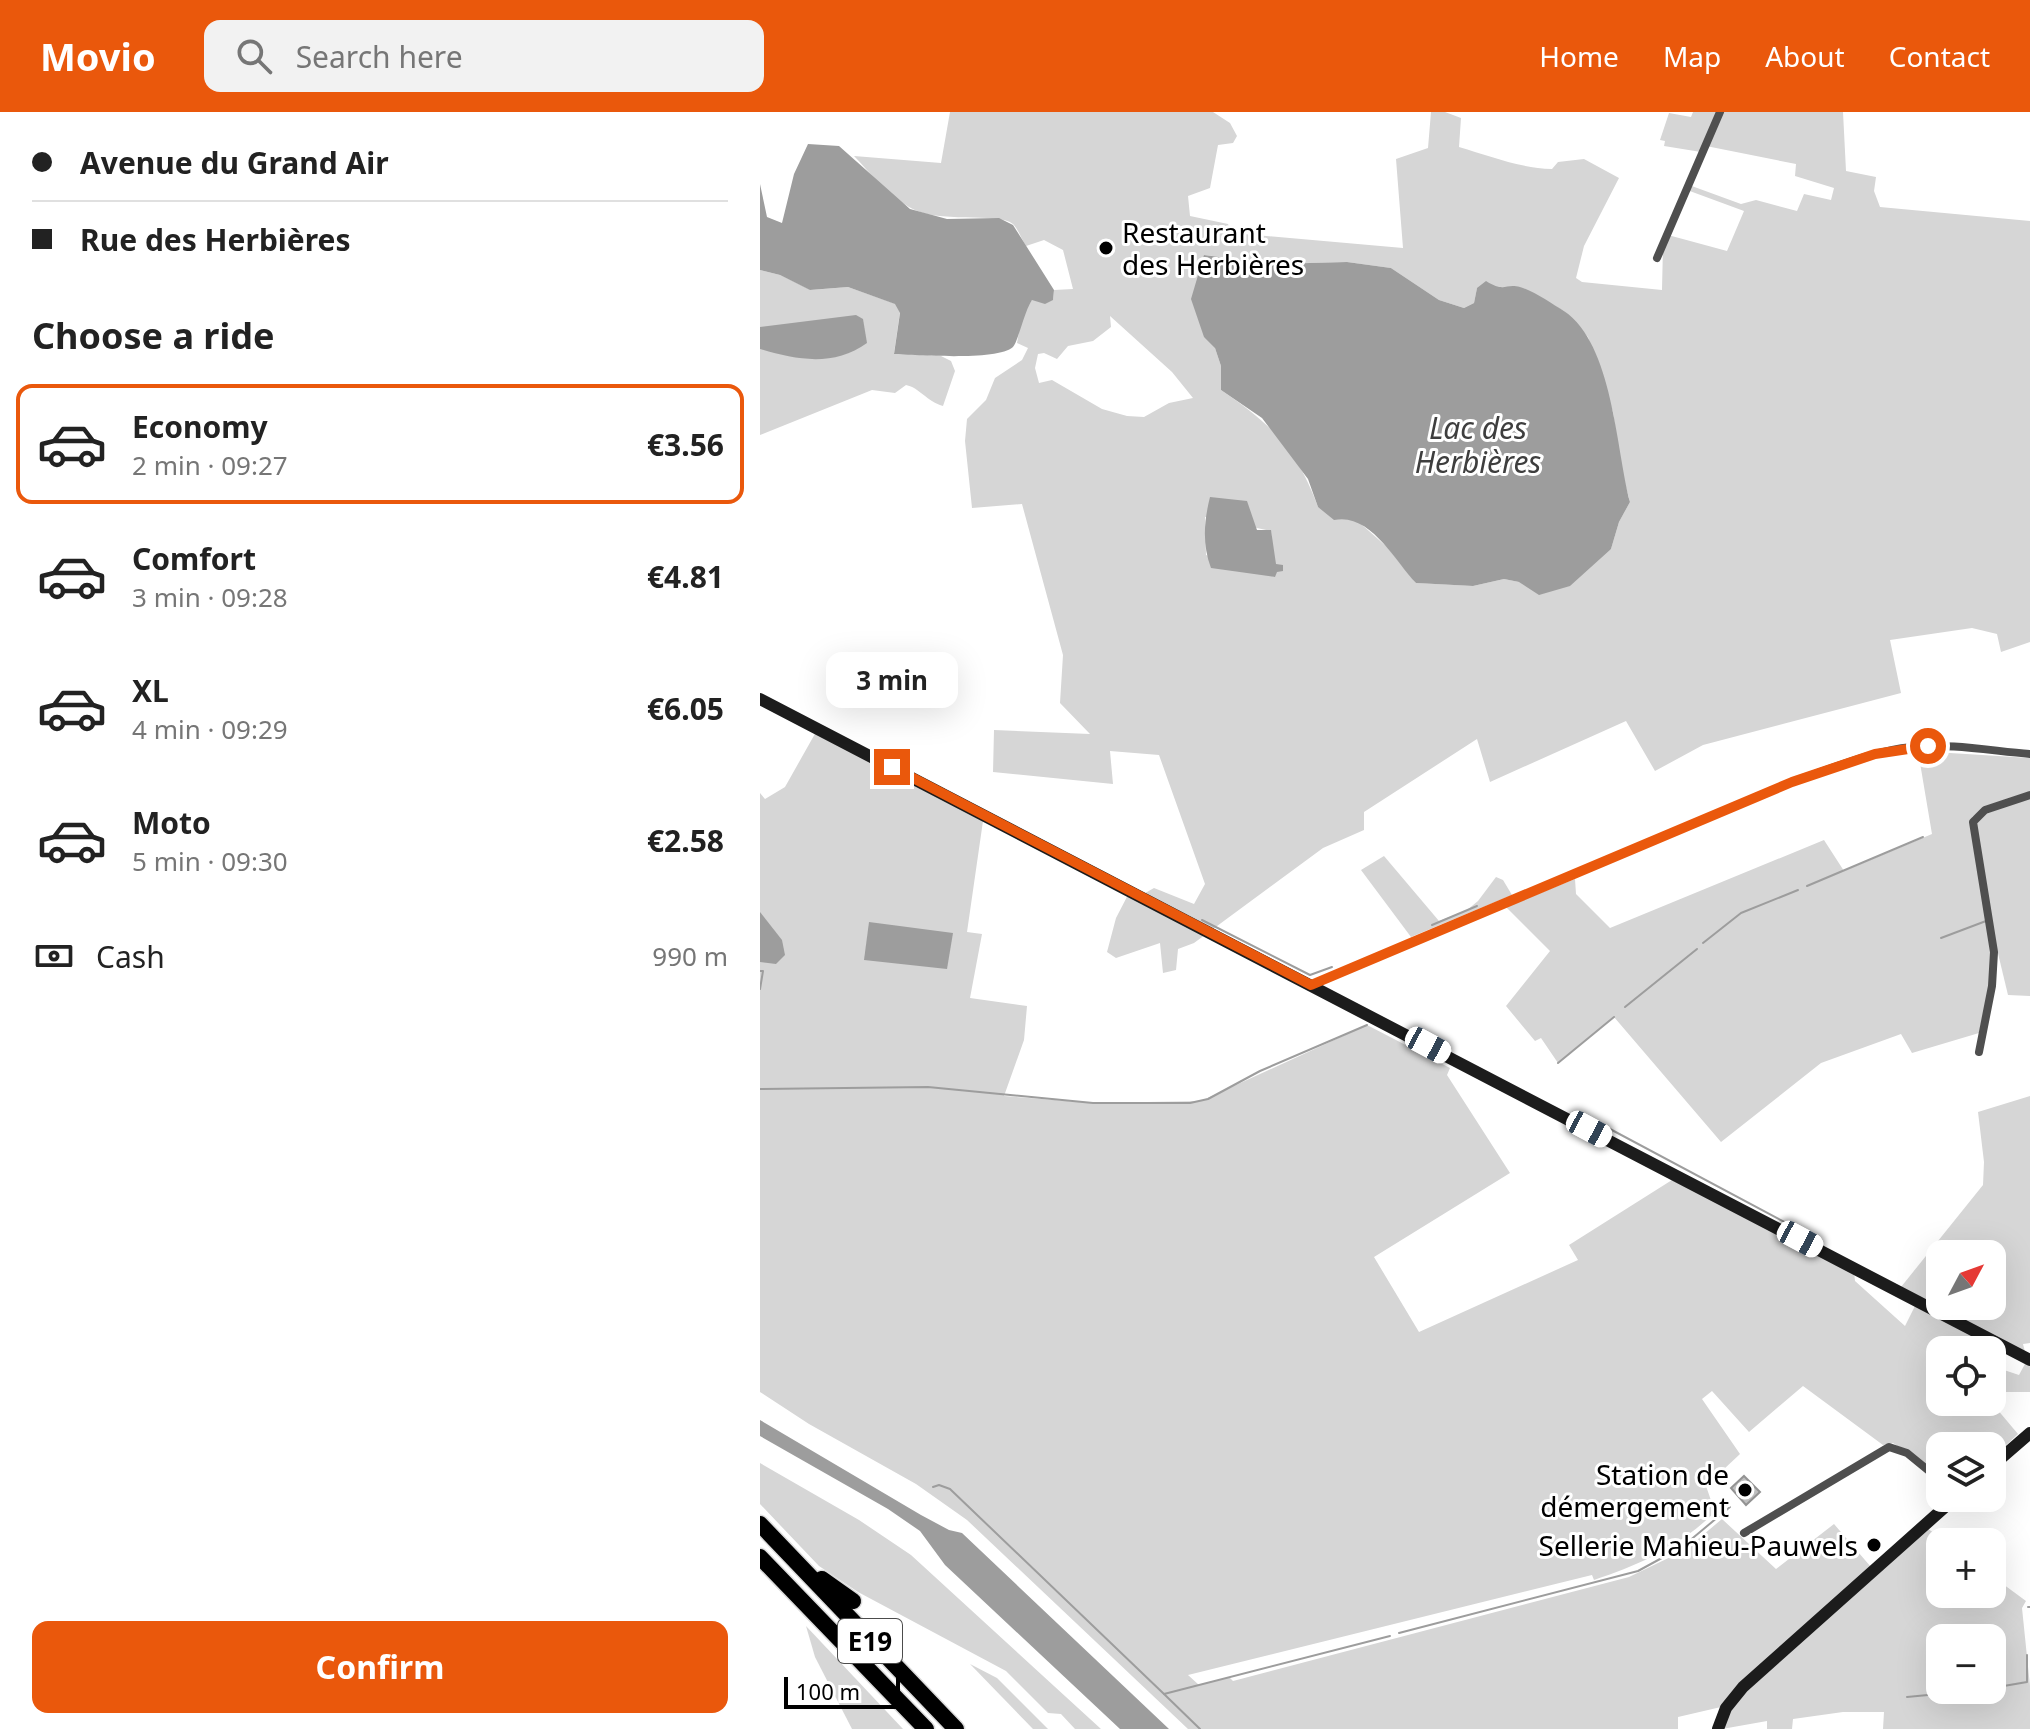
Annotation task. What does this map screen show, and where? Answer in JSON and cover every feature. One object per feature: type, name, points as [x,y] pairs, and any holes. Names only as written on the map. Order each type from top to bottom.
[{"type":"highway","name":"E19","points":[[760,1524],[956,1729]]},
{"type":"highway","points":[[786,1551],[853,1601]]},
{"type":"highway","name":"E19","points":[[760,1557],[926,1729]]},
{"type":"street","points":[[1657,258],[1720,112]]},
{"type":"street","points":[[760,699],[2030,1360]]},
{"type":"street","points":[[1311,985],[1792,782],[1850,762],[1898,749],[1928,746],[2030,754]]},
{"type":"street","points":[[1979,1052],[1992,986],[1994,952],[1974,819],[1985,810],[2030,795]]},
{"type":"street","points":[[2006,1454],[2030,1433]]},
{"type":"street","points":[[1744,1533],[1884,1448],[1894,1447],[1907,1453],[1926,1469]]},
{"type":"street","points":[[1718,1729],[1726,1708],[1743,1687],[1939,1512]]},
{"type":"shaded area","points":[[950,112],[1213,112],[1230,123],[1237,136],[1233,143],[1218,145],[1210,188],[1188,196],[1190,216],[1228,224],[1232,233],[1403,248],[1396,159],[1428,148],[1431,112],[1445,112],[1461,118],[1459,147],[1540,168],[1552,169],[1558,162],[1584,159],[1619,178],[1584,246],[1576,278],[1582,282],[1662,290],[1663,246],[1668,235],[1727,251],[1744,211],[1687,190],[1689,185],[1741,204],[1756,200],[1797,211],[1804,194],[1831,200],[1834,188],[1795,176],[1796,164],[1706,146],[1720,112],[1843,112],[1846,171],[1876,177],[1874,191],[1880,207],[2030,221],[2030,642],[2001,652],[1997,634],[1972,628],[1890,640],[1901,693],[1703,745],[1655,771],[1626,721],[1490,782],[1477,739],[1364,812],[1364,830],[1323,848],[1194,943],[1178,949],[1176,970],[1163,973],[1160,943],[1116,958],[1107,952],[1116,918],[1130,891],[1140,896],[1154,888],[1194,904],[1205,884],[1159,755],[1110,751],[1113,784],[993,772],[994,730],[1090,734],[1060,703],[1063,655],[1022,504],[972,508],[965,441],[967,419],[986,400],[995,378],[1022,360],[1028,348],[1017,343],[1022,315],[1032,300],[1053,300],[1054,290],[1073,289],[1063,250],[1044,240],[1026,246],[1015,226],[1005,220],[935,215],[909,207],[887,190],[854,156],[941,163]],"holes":[[[1205,255],[1273,264],[1347,262],[1391,268],[1439,300],[1464,308],[1474,303],[1477,288],[1519,287],[1564,311],[1588,337],[1613,412],[1621,469],[1630,502],[1619,522],[1611,549],[1519,582],[1504,579],[1473,586],[1416,583],[1387,547],[1360,523],[1318,507],[1291,453],[1254,414],[1221,390],[1221,366],[1215,348]],[[1110,316],[1172,372],[1193,398],[1169,403],[1144,417],[1127,416],[1102,409],[1052,380],[1039,383],[1035,368],[1038,354],[1044,353],[1057,359],[1068,346],[1093,341],[1111,327]],[[1205,517],[1271,531],[1275,577],[1206,555]]]},
{"type":"shaded area","points":[[1693,112],[1717,112],[1701,152],[1664,146],[1665,141],[1660,140],[1669,113],[1691,117]]},
{"type":"shaded area","points":[[760,270],[780,275],[811,290],[848,287],[896,304],[900,312],[894,353],[941,356],[951,361],[955,371],[943,406],[906,385],[895,393],[872,390],[760,435]]},
{"type":"shaded area","points":[[816,732],[983,821],[967,932],[982,934],[970,998],[1027,1006],[1024,1040],[1004,1096],[1093,1103],[1201,1101],[1367,1025],[1450,1068],[1447,1075],[1510,1173],[1374,1257],[1419,1332],[1578,1260],[1569,1245],[1672,1180],[1854,1272],[1855,1281],[1905,1326],[1916,1304],[1926,1309],[1926,1320],[1946,1320],[1976,1336],[1926,1336],[1926,1416],[2003,1416],[2018,1434],[2006,1445],[2006,1432],[1926,1432],[1926,1466],[1893,1443],[1883,1445],[1803,1386],[1749,1432],[1712,1391],[1702,1399],[1740,1454],[1706,1486],[1715,1512],[1688,1535],[1659,1553],[1594,1580],[1592,1575],[1188,1675],[1199,1685],[1229,1677],[1233,1681],[1629,1577],[1685,1550],[1722,1519],[1776,1569],[1834,1524],[1871,1567],[1721,1707],[1678,1717],[1678,1729],[1188,1729],[967,1520],[916,1484],[809,1424],[760,1392],[760,793],[765,799],[785,787]]},
{"type":"shaded area","points":[[1918,751],[2030,758],[2030,791],[1972,817],[1991,975],[1979,1033],[1912,1053],[1901,1034],[1821,1063],[1721,1142],[1614,1017],[1558,1063],[1541,1038],[1535,1041],[1506,1006],[1550,951],[1506,907],[1575,879],[1576,894],[1610,928],[1824,840],[1844,871],[1932,834]]},
{"type":"shaded area","points":[[2030,798],[2030,996],[2008,995],[1995,941],[1975,825],[1984,814]]},
{"type":"shaded area","points":[[1384,856],[1439,921],[1467,910],[1496,877],[1503,880],[1512,895],[1411,937],[1361,870]]},
{"type":"shaded area","points":[[2030,1096],[2030,1343],[2023,1344],[2025,1352],[2006,1342],[2006,1336],[1994,1336],[1964,1320],[2006,1320],[2006,1240],[1939,1240],[1983,1185],[1984,1162],[1978,1112]]},
{"type":"shaded area","points":[[1926,1256],[1926,1300],[1901,1287]]},
{"type":"shaded area","points":[[2026,1362],[2030,1364],[2030,1392],[2006,1392],[2006,1371],[2019,1375]]},
{"type":"shaded area","points":[[760,1463],[859,1520],[911,1555],[1101,1729],[1075,1729],[1061,1714],[1048,1713],[1006,1671],[858,1592],[819,1566],[760,1504]]},
{"type":"shaded area","points":[[1926,1529],[1926,1608],[2006,1608],[2006,1586],[2026,1601],[2022,1608],[2030,1686],[2030,1729],[1883,1729],[1884,1712],[1843,1712],[1793,1719],[1792,1729],[1767,1729],[1767,1721],[1722,1729],[1731,1705]]},
{"type":"shaded area","points":[[806,1626],[903,1729],[852,1729],[815,1657]]},
{"type":"shaded area","points":[[970,1664],[997,1678],[1048,1729],[1033,1729]]},
{"type":"water","points":[[808,144],[839,146],[910,209],[947,219],[999,218],[1013,225],[1054,290],[1053,300],[1045,304],[1032,300],[1015,344],[1005,351],[956,356],[894,354],[900,313],[895,304],[848,287],[810,290],[780,275],[760,270],[760,184],[767,217],[782,223],[794,174]]},
{"type":"water","name":"Lac des Herbières","points":[[1204,255],[1273,264],[1347,262],[1391,268],[1439,300],[1464,308],[1474,303],[1477,288],[1486,281],[1501,287],[1525,289],[1564,311],[1580,327],[1593,347],[1603,372],[1616,427],[1630,502],[1619,522],[1611,549],[1570,586],[1539,595],[1519,582],[1504,579],[1473,586],[1416,583],[1370,531],[1359,523],[1334,520],[1318,507],[1308,479],[1262,418],[1221,390],[1221,366],[1215,348],[1204,337],[1191,299]]},
{"type":"water","points":[[856,315],[863,319],[867,343],[841,356],[801,358],[760,349],[760,327]]},
{"type":"water","points":[[1210,497],[1247,501],[1257,530],[1271,530],[1276,564],[1283,565],[1283,571],[1277,572],[1275,577],[1211,568],[1205,532]]},
{"type":"water","points":[[760,912],[782,940],[785,955],[776,964],[760,962]]},
{"type":"water","points":[[869,922],[953,933],[947,969],[864,960]]},
{"type":"water","points":[[760,1420],[921,1515],[949,1530],[962,1533],[1169,1729],[1120,1729],[945,1565],[920,1531],[888,1509],[760,1436]]},
{"type":"building","name":"Station de démergement","points":[[1744,1476],[1760,1492],[1746,1505],[1731,1488]]},
{"type":"waterway","points":[[1807,886],[1923,837]]},
{"type":"waterway","points":[[1703,943],[1741,913],[1798,890]]},
{"type":"waterway","points":[[1432,925],[1477,906]]},
{"type":"waterway","points":[[1202,920],[1310,975],[1332,967]]},
{"type":"waterway","points":[[1941,938],[1986,921]]},
{"type":"waterway","points":[[1625,1007],[1697,949]]},
{"type":"waterway","points":[[760,971],[763,971],[760,989]]},
{"type":"waterway","points":[[1558,1063],[1614,1017]]},
{"type":"waterway","points":[[760,1089],[928,1087],[1093,1103],[1190,1103],[1208,1099],[1260,1071],[1367,1025]]},
{"type":"waterway","points":[[1580,1113],[1807,1234]]},
{"type":"waterway","points":[[933,1487],[939,1485],[950,1489],[1164,1694],[1390,1636]]},
{"type":"waterway","points":[[1399,1633],[1638,1571],[1682,1547],[1730,1507]]},
{"type":"waterway","points":[[2006,1686],[2027,1682],[2027,1655]]},
{"type":"waterway","points":[[1164,1694],[1200,1729]]},
{"type":"waterway","points":[[1907,1697],[1926,1695]]},
{"type":"place","name":"Restaurant des Herbières","points":[[1106,248]]},
{"type":"place","name":"Station de démergement","points":[[1745,1490]]},
{"type":"place","name":"Sellerie Mahieu-Pauwels","points":[[1874,1545]]},
{"type":"route","points":[[892,767],[1311,985],[1792,782],[1875,754],[1928,746]]}]
